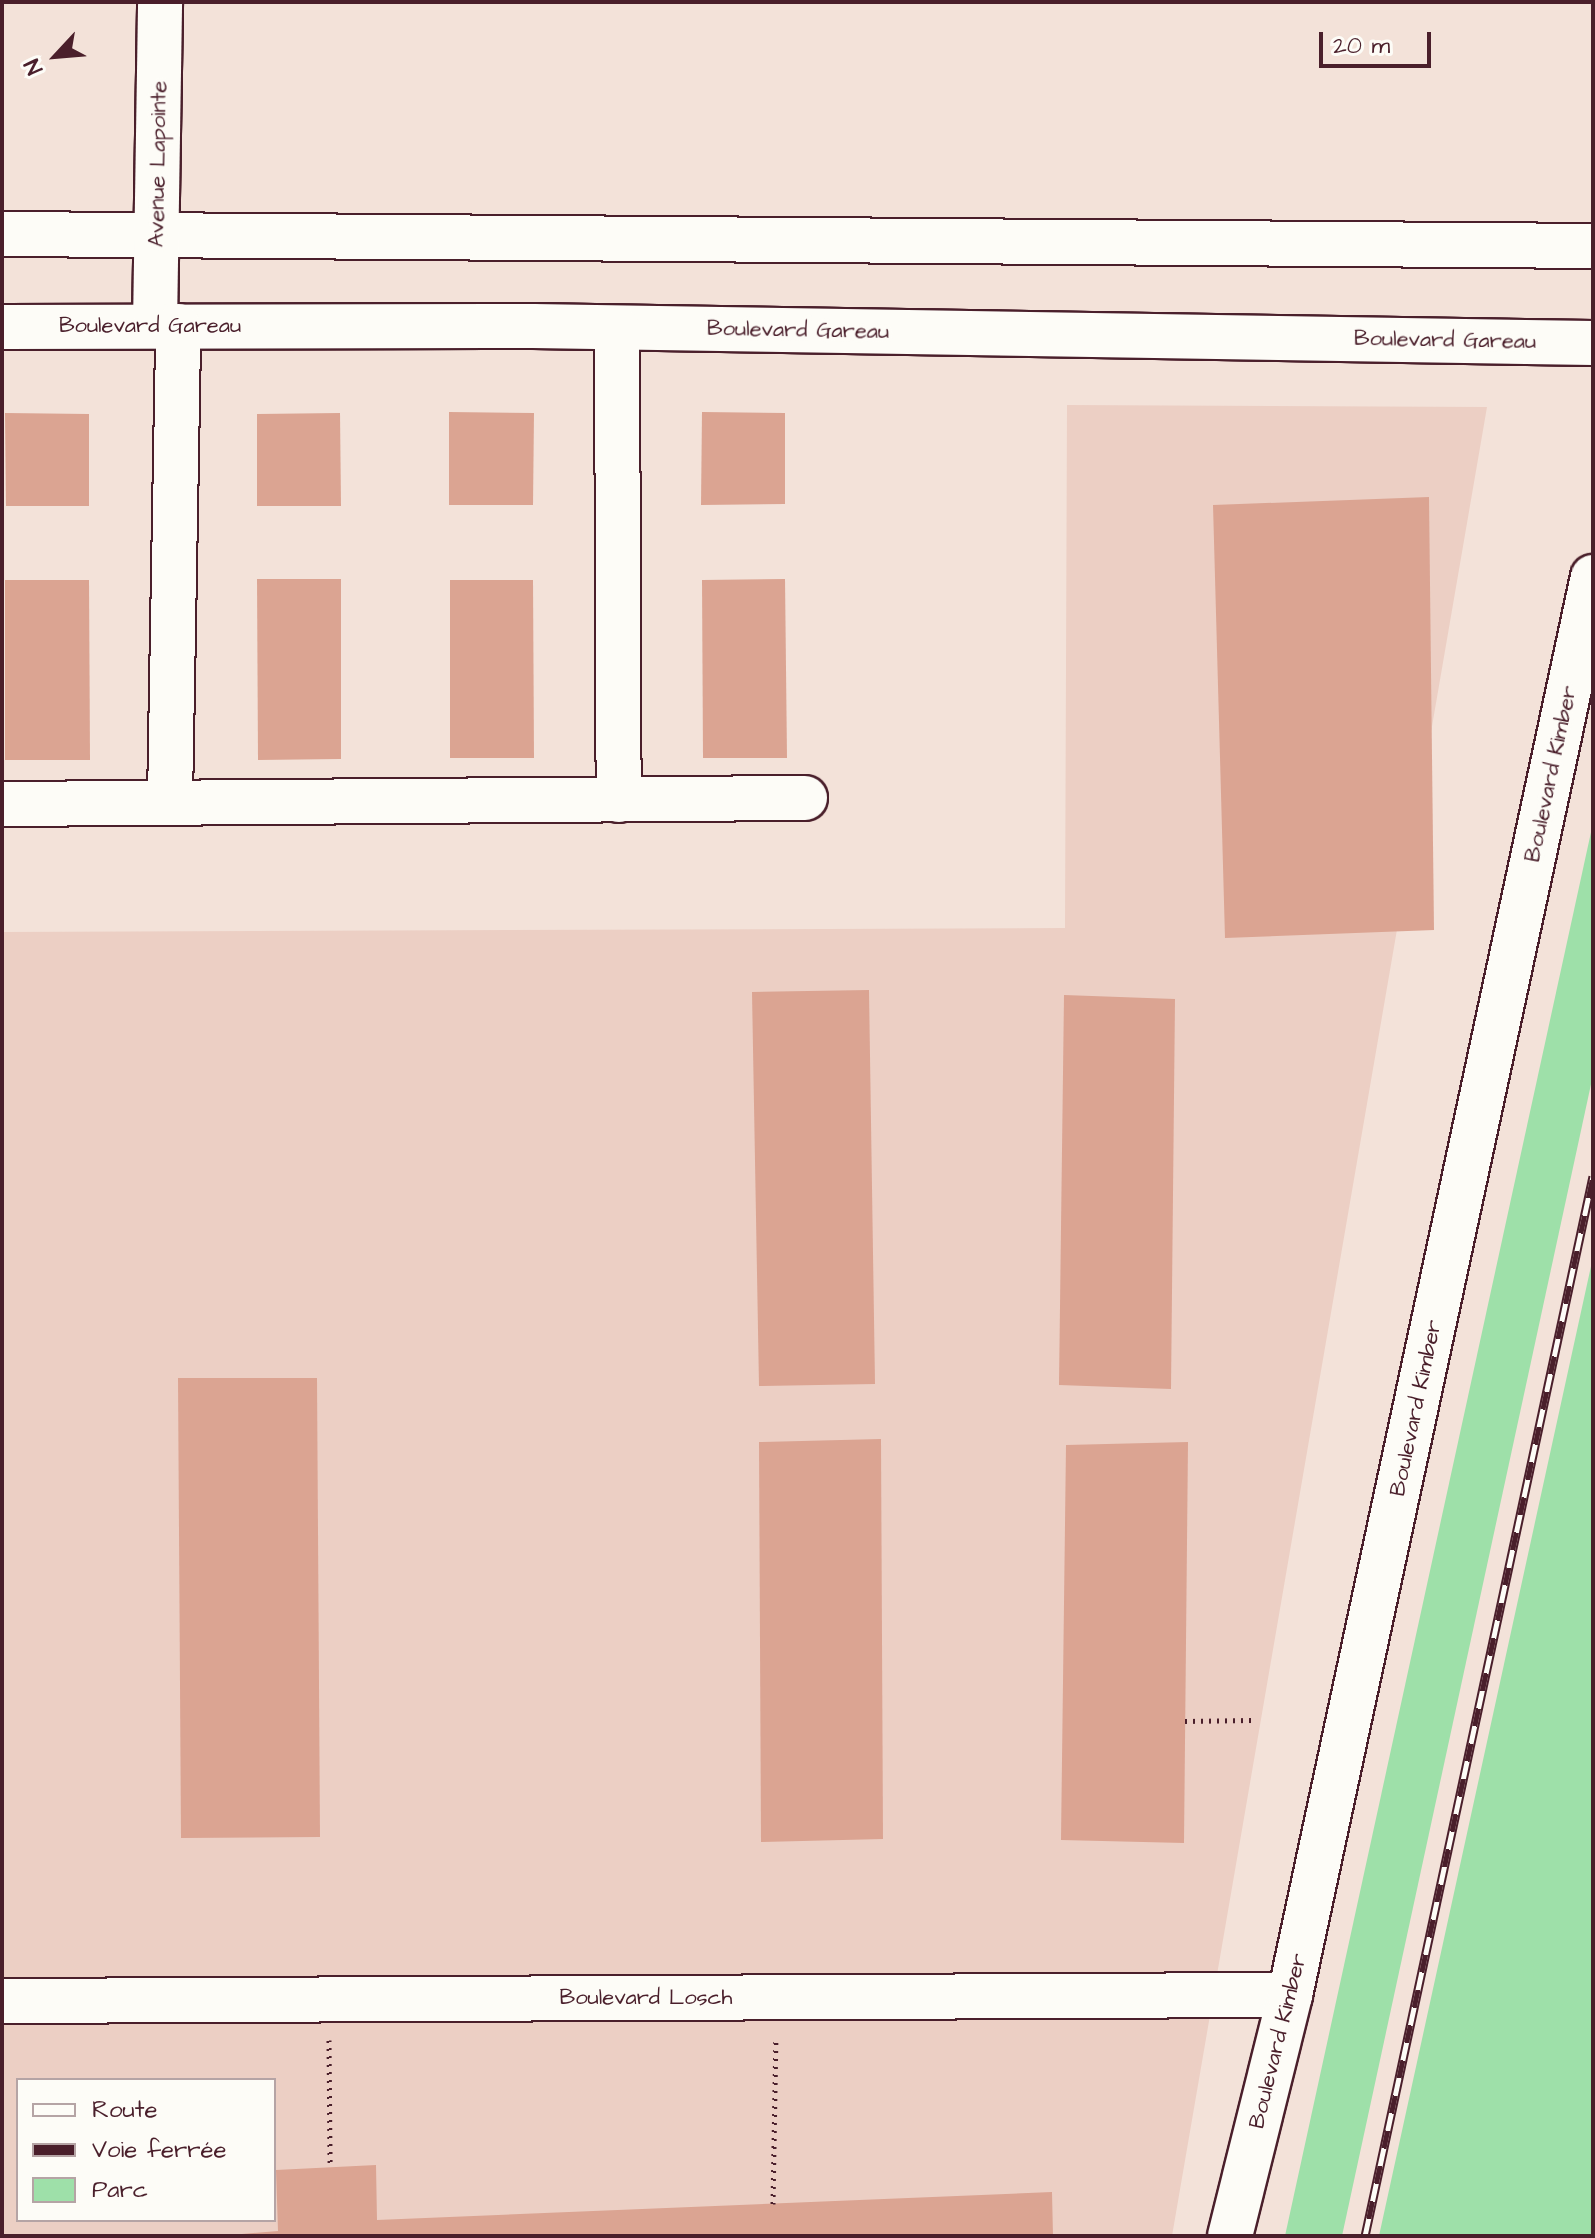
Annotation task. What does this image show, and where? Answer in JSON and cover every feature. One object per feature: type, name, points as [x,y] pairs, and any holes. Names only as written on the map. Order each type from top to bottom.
[{"type":"street","name":"Avenue Lapointe","points":[[160,2],[157,232],[167,326],[170,800]]},
{"type":"street","points":[[2,234],[157,232],[1593,246]]},
{"type":"street","name":"Boulevard Gareau","points":[[2,327],[617,328],[1593,343]]},
{"type":"street","points":[[617,328],[619,800]]},
{"type":"street","name":"Boulevard Kimber","points":[[1230,2236],[1290,1995],[1593,577]]},
{"type":"street","points":[[2,804],[170,800],[805,798]]},
{"type":"street","name":"Boulevard Losch","points":[[2,2001],[1290,1995]]},
{"type":"path","points":[[1185,1721],[1252,1720]]},
{"type":"path","points":[[329,2000],[330,2167]]},
{"type":"path","points":[[773,2204],[776,2079]]},
{"type":"shaded area","points":[[1067,405],[1487,407],[1172,2236],[2,2236],[2,932],[1065,928]]},
{"type":"green space","points":[[1593,823],[1593,1075],[1342,2236],[1285,2236]]},
{"type":"green space","points":[[1593,1257],[1593,2236],[1379,2236]]},
{"type":"building","points":[[449,412],[534,413],[533,505],[449,505]]},
{"type":"building","points":[[702,412],[785,413],[785,504],[701,505]]},
{"type":"building","points":[[5,413],[89,414],[89,506],[6,506]]},
{"type":"building","points":[[340,413],[341,506],[257,506],[257,414]]},
{"type":"building","points":[[1429,497],[1434,930],[1225,938],[1213,505]]},
{"type":"building","points":[[257,579],[341,579],[341,759],[258,760]]},
{"type":"building","points":[[785,579],[787,758],[703,758],[702,580]]},
{"type":"building","points":[[5,580],[89,580],[90,760],[5,760]]},
{"type":"building","points":[[450,580],[533,580],[534,758],[450,758]]},
{"type":"building","points":[[869,990],[875,1384],[759,1386],[752,992]]},
{"type":"building","points":[[1064,995],[1175,999],[1171,1389],[1059,1385]]},
{"type":"building","points":[[178,1378],[317,1378],[320,1837],[181,1838]]},
{"type":"building","points":[[881,1439],[883,1839],[761,1842],[759,1442]]},
{"type":"building","points":[[1188,1442],[1184,1843],[1061,1840],[1066,1445]]},
{"type":"building","points":[[376,2165],[377,2220],[1052,2192],[1053,2236],[219,2236],[278,2231],[276,2170]]},
{"type":"railway","points":[[1365,2236],[1593,1176]]}]
